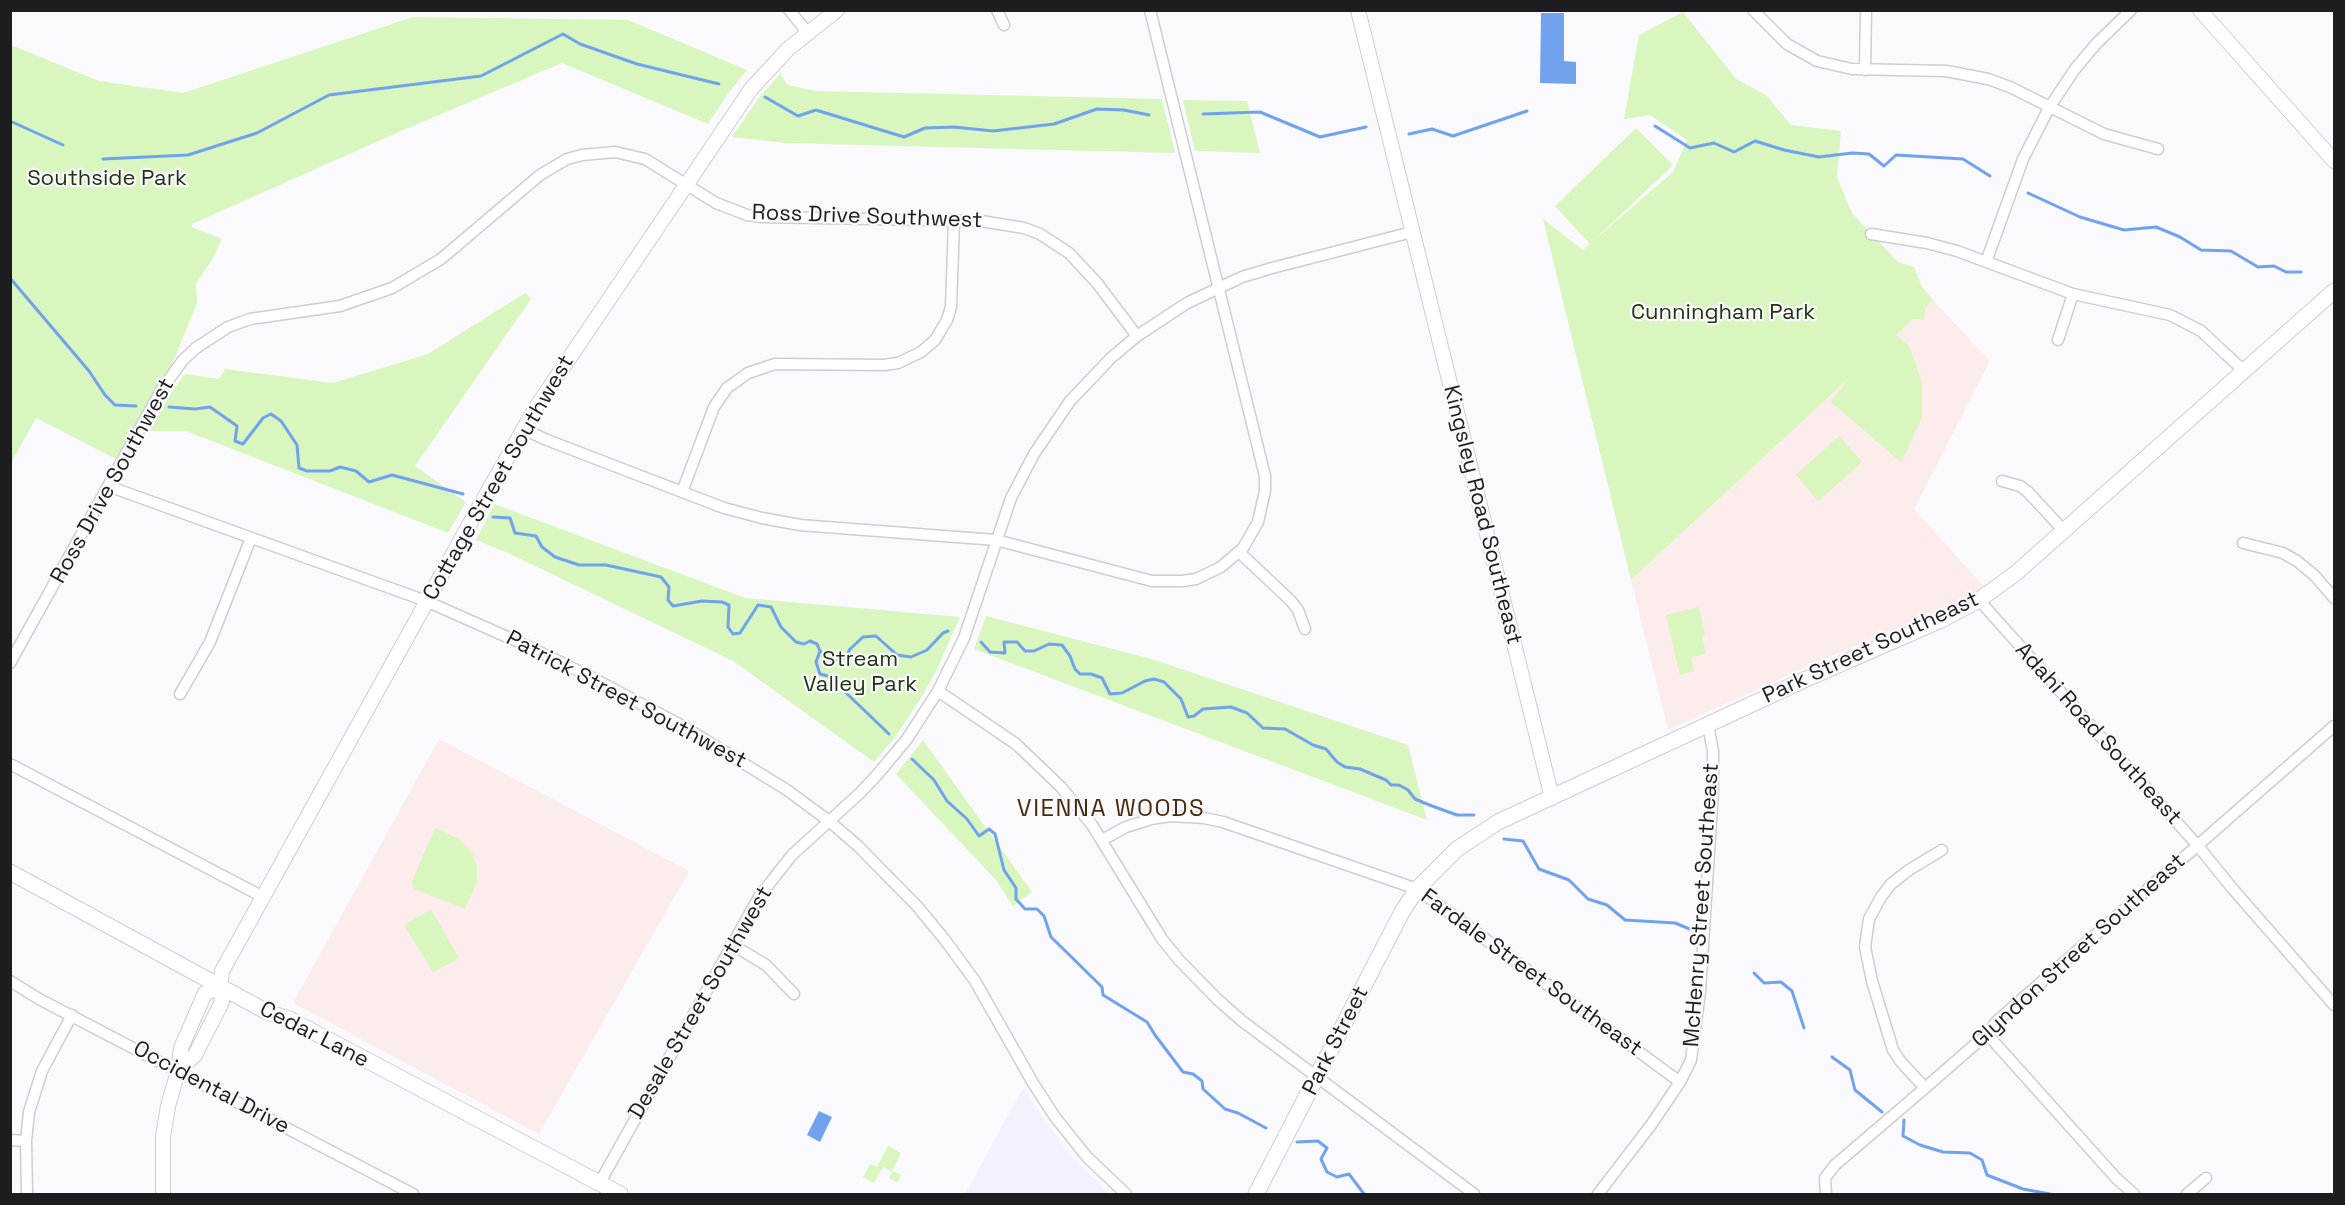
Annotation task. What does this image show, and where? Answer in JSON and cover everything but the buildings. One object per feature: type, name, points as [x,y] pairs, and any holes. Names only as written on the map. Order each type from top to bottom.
[{"type":"main road","name":"Park Street Southeast","points":[[1417,889],[1457,849],[1484,829],[1804,680],[1939,621],[1979,600],[2016,573],[2334,291]]},
{"type":"main road","name":"Cedar Lane","points":[[10,872],[267,1012],[298,1023],[620,1194]]},
{"type":"main road","name":"Park Street","points":[[1256,1194],[1389,936],[1417,889]]},
{"type":"street","points":[[789,10],[807,32]]},
{"type":"street","name":"Cottage Street Southwest","points":[[178,1071],[195,1055],[222,1002],[220,987],[222,971],[426,601],[524,429],[572,352],[751,89],[769,67],[807,32],[837,10]]},
{"type":"street","points":[[997,10],[1004,25]]},
{"type":"street","points":[[524,429],[547,440],[739,512],[800,525],[996,540],[1152,581],[1189,580],[1210,573],[1239,552],[1258,522],[1264,499],[1265,476],[1150,10]]},
{"type":"street","name":"Kingsley Road Southeast","points":[[1358,10],[1552,798]]},
{"type":"street","points":[[1753,10],[1774,33],[1801,54],[1835,67],[1865,70],[1946,71],[1966,74],[2010,87],[2104,134],[2158,149]]},
{"type":"street","points":[[1865,70],[1866,10]]},
{"type":"street","points":[[1986,262],[2023,159],[2049,108],[2082,61],[2131,10]]},
{"type":"street","points":[[2200,10],[2334,161]]},
{"type":"street","name":"Ross Drive Southwest","points":[[10,663],[171,375],[196,348],[228,327],[250,319],[340,306],[392,288],[441,259],[540,175],[567,159],[599,152],[630,154],[656,164],[716,203],[731,210],[762,217],[954,221],[1006,224],[1032,231],[1056,243],[1083,266],[1137,336]]},
{"type":"street","points":[[682,492],[714,407],[727,388],[748,374],[776,364],[884,365],[898,363],[921,352],[935,340],[951,307],[954,221]]},
{"type":"street","name":"Desale Street Southwest","points":[[599,1184],[759,897],[776,873],[809,838],[860,793],[888,761],[907,739],[938,691],[964,638],[996,540],[1021,476],[1050,427],[1089,379],[1137,336],[1187,303],[1219,287],[1272,268],[1412,232]]},
{"type":"street","points":[[1871,234],[1927,243],[2073,294],[2151,309],[2187,322],[2215,342],[2244,371]]},
{"type":"street","points":[[2058,340],[2073,294]]},
{"type":"street","points":[[2002,481],[2020,486],[2028,492],[2064,531]]},
{"type":"street","name":"Patrick Street Southwest","points":[[108,486],[426,601],[589,675],[760,771],[829,820],[885,871],[945,940],[990,1004],[1033,1083],[1055,1117],[1087,1157],[1126,1194]]},
{"type":"street","points":[[180,694],[210,642],[251,538]]},
{"type":"street","points":[[2243,543],[2283,553],[2297,561],[2314,575],[2334,598]]},
{"type":"street","points":[[1239,552],[1292,601],[1305,629]]},
{"type":"street","name":"Adahi Road Southeast","points":[[1979,600],[2198,846],[2334,1005]]},
{"type":"street","points":[[938,691],[1000,732],[1036,762],[1061,787],[1102,840],[1136,900],[1162,939],[1185,968],[1217,999],[1242,1021],[1474,1194]]},
{"type":"street","name":"McHenry Street Southeast","points":[[1598,1194],[1651,1125],[1680,1082],[1691,1060],[1700,992],[1713,780],[1713,751],[1708,725]]},
{"type":"street","name":"Glyndon Street Southeast","points":[[1826,1194],[1825,1178],[1835,1165],[1987,1034],[2005,1015],[2334,726]]},
{"type":"street","points":[[10,764],[263,897]]},
{"type":"street","name":"Fardale Street Southeast","points":[[1102,840],[1126,827],[1151,819],[1172,816],[1204,818],[1223,822],[1417,889],[1680,1082]]},
{"type":"street","points":[[1925,1088],[1893,1050],[1866,960],[1865,939],[1872,912],[1891,884],[1942,850]]},
{"type":"street","points":[[731,944],[766,965],[794,994]]},
{"type":"street","name":"Occidental Drive","points":[[10,981],[39,999],[413,1194]]},
{"type":"street","points":[[27,1194],[26,1141],[29,1112],[36,1086],[72,1015]]},
{"type":"street","points":[[1987,1034],[2116,1178],[2134,1194]]},
{"type":"street","points":[[163,1194],[163,1137],[168,1106],[178,1071]]},
{"type":"street","points":[[10,1140],[26,1141]]},
{"type":"street","points":[[2187,1194],[2206,1178]]},
{"type":"shaded area","points":[[1933,300],[1990,361],[1914,509],[1985,588],[1981,593],[1810,665],[1668,730],[1631,580]]},
{"type":"shaded area","points":[[439,739],[689,871],[539,1134],[293,1003]]},
{"type":"shaded area","points":[[1023,1088],[1069,1153],[1109,1194],[965,1194]]},
{"type":"green space","name":"Cunningham Park","points":[[1683,12],[1736,79],[1766,95],[1791,125],[1841,131],[1837,177],[1852,213],[1898,262],[1914,267],[1922,287],[1933,300],[1925,308],[1924,320],[1913,319],[1896,335],[1909,346],[1922,382],[1922,418],[1901,462],[1831,402],[1848,379],[1631,580],[1543,219],[1583,250],[1590,244],[1555,206],[1636,128],[1673,165],[1593,241],[1673,172],[1687,140],[1650,115],[1624,119],[1639,35]]},
{"type":"green space","name":"Southside Park","points":[[413,17],[628,20],[747,70],[708,124],[562,63],[401,131],[192,224],[192,227],[222,239],[212,260],[196,283],[197,303],[162,389],[122,462],[36,418],[11,463],[11,45],[99,81],[183,93]]},
{"type":"green space","points":[[780,74],[788,85],[815,91],[1162,99],[1175,153],[785,143],[732,137],[758,99]]},
{"type":"green space","points":[[1183,100],[1247,101],[1260,153],[1195,151]]},
{"type":"green space","points":[[525,293],[531,299],[415,466],[466,502],[448,533],[186,431],[150,431],[171,393],[185,374],[219,379],[225,369],[333,383],[428,354]]},
{"type":"green space","points":[[1839,436],[1862,462],[1818,501],[1796,475]]},
{"type":"green space","name":"Stream Valley Park","points":[[494,504],[745,598],[960,617],[923,695],[893,740],[874,762],[733,661],[508,553],[476,540]]},
{"type":"green space","points":[[1699,607],[1705,635],[1702,636],[1706,654],[1691,657],[1694,671],[1680,675],[1666,615]]},
{"type":"green space","name":"Stream Valley Park","points":[[986,616],[1155,660],[1408,745],[1427,820],[974,649]]},
{"type":"green space","name":"Stream Valley Park","points":[[923,740],[1032,892],[1013,906],[996,880],[896,774]]},
{"type":"green space","points":[[435,828],[459,839],[471,851],[477,866],[477,882],[465,909],[414,889],[412,881]]},
{"type":"green space","points":[[431,909],[459,958],[433,972],[404,925]]},
{"type":"green space","points":[[888,1146],[901,1153],[892,1171],[901,1175],[897,1183],[889,1178],[892,1172],[883,1167],[874,1183],[863,1177],[870,1164],[877,1167]]},
{"type":"water","points":[[1541,13],[1564,13],[1564,61],[1576,62],[1576,84],[1540,83]]},
{"type":"water","points":[[819,1111],[832,1117],[820,1142],[807,1135]]},
{"type":"waterway","points":[[103,159],[188,155],[257,133],[329,95],[481,76],[563,34],[580,44],[637,64],[719,84]]},
{"type":"waterway","points":[[765,97],[798,116],[816,110],[904,137],[925,128],[954,127],[993,131],[1054,124],[1097,109],[1124,110],[1149,115]]},
{"type":"waterway","points":[[1409,134],[1432,129],[1453,136],[1527,111]]},
{"type":"waterway","points":[[1203,114],[1260,112],[1320,137],[1366,127]]},
{"type":"waterway","points":[[10,121],[63,145]]},
{"type":"waterway","points":[[1655,126],[1690,148],[1714,143],[1734,152],[1755,141],[1819,157],[1852,153],[1869,154],[1884,166],[1896,155],[1963,159],[1990,176]]},
{"type":"waterway","points":[[2028,193],[2080,217],[2124,230],[2156,227],[2180,237],[2201,250],[2231,251],[2258,267],[2274,266],[2286,272],[2301,272]]},
{"type":"waterway","points":[[10,278],[89,371],[105,395],[115,405],[136,406]]},
{"type":"waterway","points":[[169,407],[195,409],[210,407],[237,426],[235,441],[243,444],[263,418],[271,414],[281,421],[297,445],[299,468],[307,471],[330,471],[340,467],[356,471],[369,482],[392,475],[463,494]]},
{"type":"waterway","points":[[493,517],[510,518],[515,533],[536,536],[542,547],[555,557],[579,565],[606,565],[661,577],[669,587],[668,600],[673,606],[702,601],[722,602],[729,605],[728,627],[733,634],[740,633],[758,605],[771,607],[781,627],[796,642],[804,644],[810,641],[817,644],[820,651],[835,661],[846,657],[850,649],[863,637],[876,636],[897,655],[911,657],[927,650],[943,633],[948,631]]},
{"type":"waterway","points":[[981,642],[990,652],[1005,653],[1004,642],[1017,642],[1025,651],[1034,651],[1049,644],[1062,645],[1075,669],[1080,674],[1091,674],[1102,678],[1110,694],[1122,693],[1145,681],[1154,679],[1164,682],[1181,699],[1188,717],[1194,716],[1203,709],[1231,707],[1247,713],[1263,728],[1285,729],[1313,745],[1326,749],[1337,762],[1345,767],[1360,769],[1386,780],[1391,785],[1399,785],[1408,790],[1415,799],[1457,815],[1474,815]]},
{"type":"waterway","points":[[820,651],[816,662],[820,674],[836,678],[841,688],[889,734]]},
{"type":"waterway","points":[[912,759],[934,780],[947,801],[967,819],[979,836],[989,829],[995,834],[1004,870],[1016,888],[1016,899],[1025,909],[1037,909],[1044,916],[1051,937],[1102,987],[1103,995],[1147,1022],[1183,1072],[1193,1074],[1202,1081],[1203,1089],[1225,1109],[1238,1113],[1266,1128]]},
{"type":"waterway","points":[[1504,839],[1523,841],[1539,869],[1569,880],[1588,899],[1607,905],[1625,920],[1675,923],[1692,930]]},
{"type":"waterway","points":[[1754,973],[1764,983],[1781,982],[1792,991],[1804,1028]]},
{"type":"waterway","points":[[1832,1057],[1850,1070],[1855,1090],[1882,1112]]},
{"type":"waterway","points":[[1904,1120],[1903,1136],[1920,1145],[1943,1152],[1970,1153],[1982,1160],[1987,1175],[2023,1189],[2050,1194]]},
{"type":"waterway","points":[[1297,1142],[1318,1141],[1327,1148],[1321,1159],[1327,1172],[1337,1177],[1349,1174],[1364,1194]]},
{"type":"district","name":"VIENNA WOODS","points":[[1111,809]]}]
